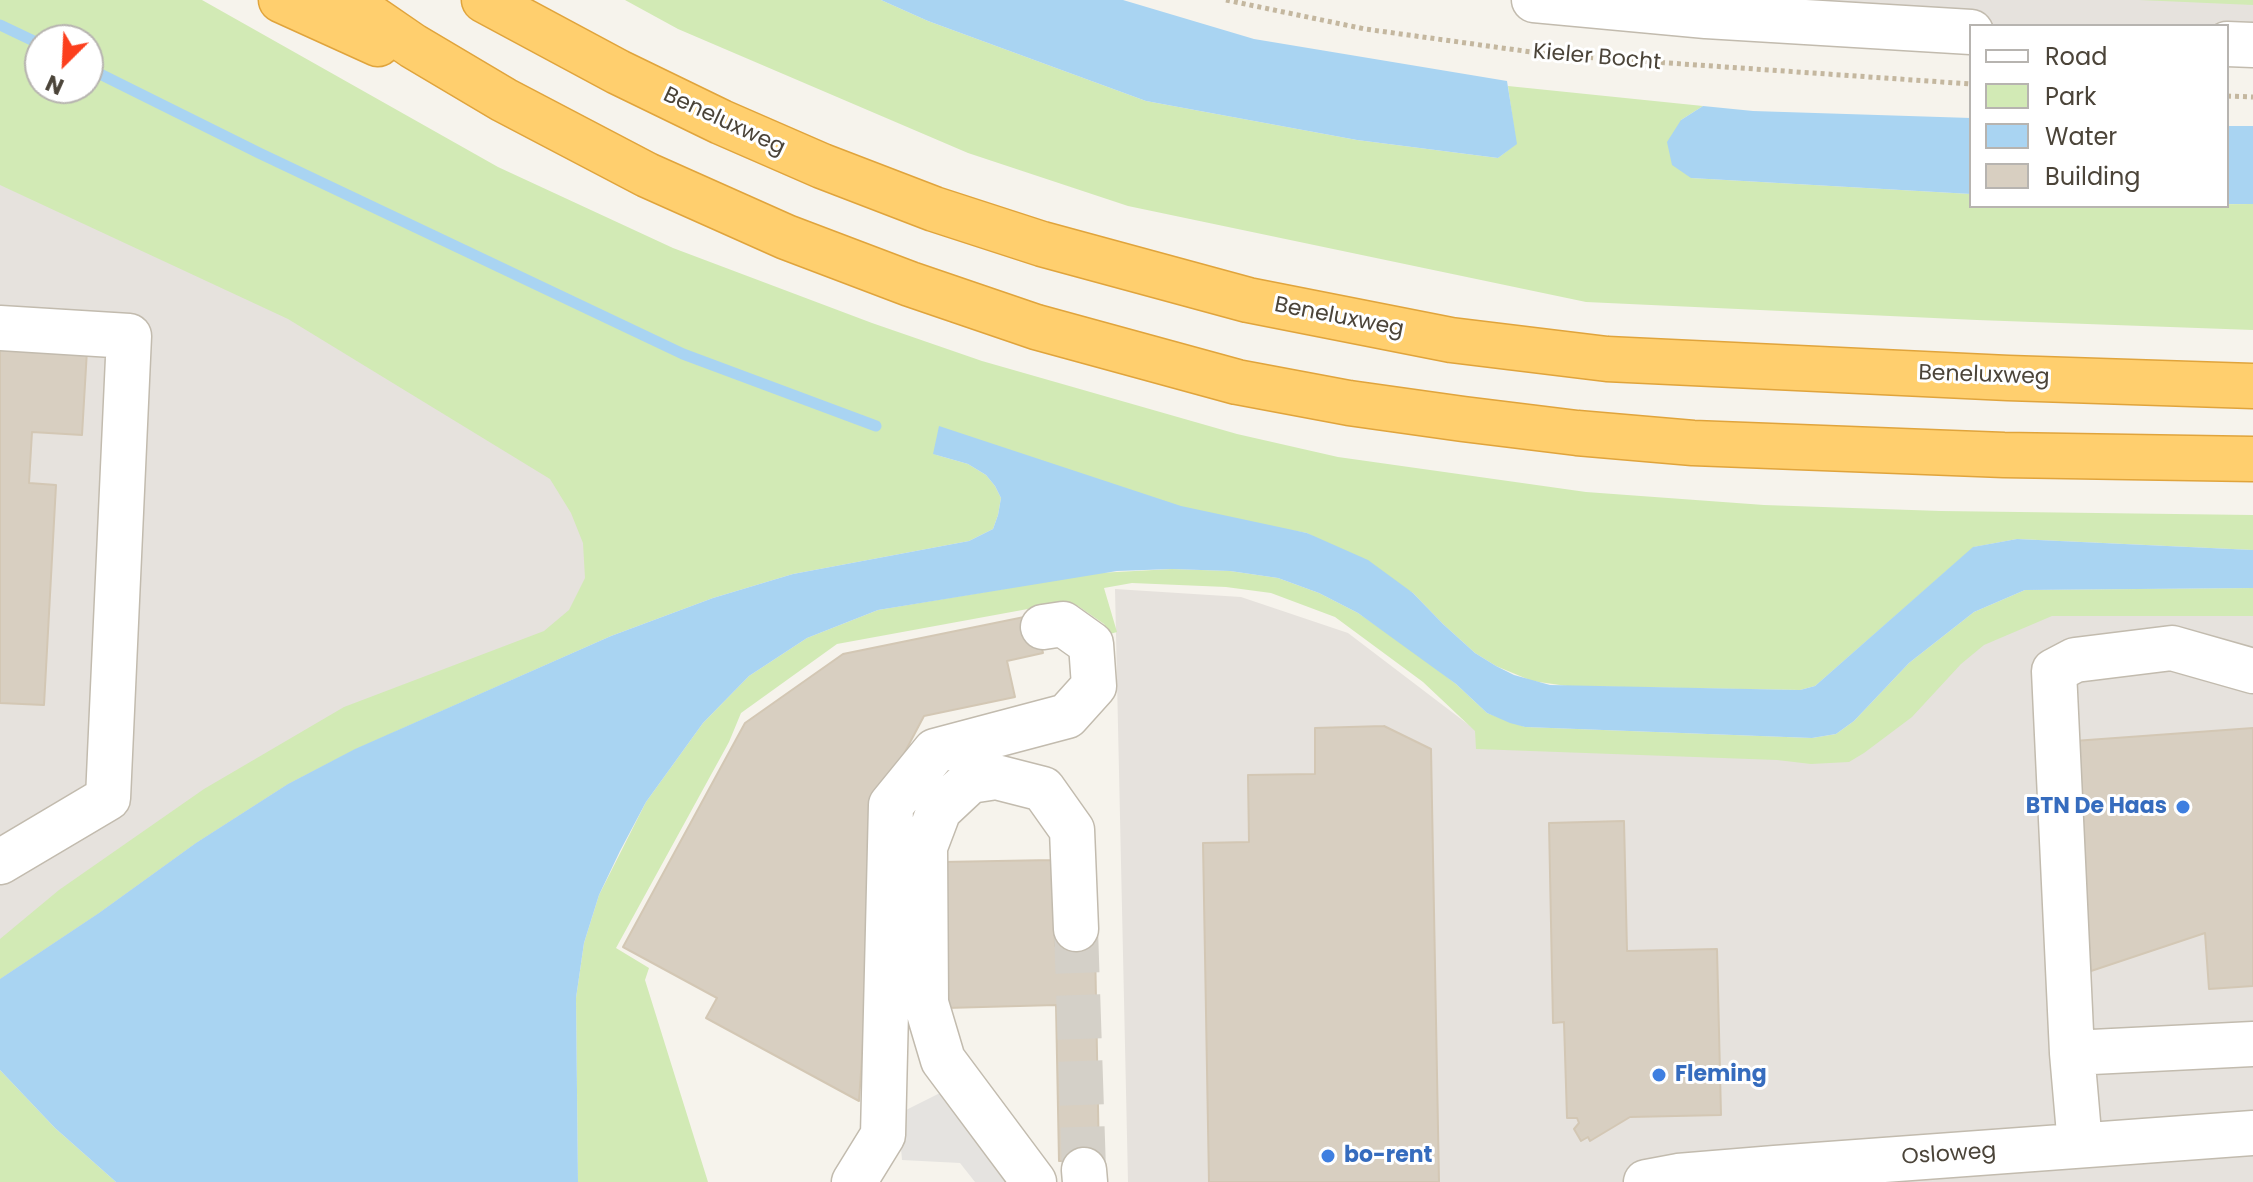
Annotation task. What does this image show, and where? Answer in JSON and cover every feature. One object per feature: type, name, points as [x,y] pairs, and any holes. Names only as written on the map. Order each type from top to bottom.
[{"type":"highway","points":[[281,0],[504,100]]},
{"type":"highway","points":[[346,0],[413,46],[504,100],[647,175],[800,243],[1036,327],[1237,382],[1349,403],[1463,419],[1693,443],[2004,455],[2253,459]]},
{"type":"highway","name":"Beneluxweg","points":[[484,0],[631,79],[822,166],[934,209],[1042,244],[1248,300],[1451,340],[1607,359],[2253,386]]},
{"type":"street","points":[[1534,0],[1706,16],[1969,32]]},
{"type":"street","points":[[2229,44],[2253,45]]},
{"type":"street","points":[[0,328],[129,336],[108,798],[0,862]]},
{"type":"street","points":[[854,1182],[883,1135],[891,805],[935,751],[1067,716],[1094,686],[1091,644],[1063,624],[1043,627]]},
{"type":"street","points":[[2080,1145],[2072,1053],[2054,671],[2075,660],[2172,648],[2253,671]]},
{"type":"street","points":[[1034,1182],[943,1060],[926,1003],[925,847],[939,810],[970,781],[996,777],[1043,789],[1072,830],[1076,929]]},
{"type":"street","points":[[2072,1053],[2253,1044]]},
{"type":"street","name":"Osloweg","points":[[1646,1182],[1692,1175],[2253,1133]]},
{"type":"path","name":"Kieler Bocht","points":[[1226,0],[1365,29],[1553,55],[1969,84]]},
{"type":"path","points":[[2229,96],[2253,97]]},
{"type":"shaded area","points":[[1533,0],[2253,0],[2253,48],[2229,28],[2229,24],[1969,26]]},
{"type":"shaded area","points":[[0,138],[581,373],[617,588],[0,986]]},
{"type":"shaded area","points":[[1115,589],[1241,597],[1348,633],[1486,738],[1833,759],[2032,606],[2253,611],[2253,1182],[1128,1182]]},
{"type":"shaded area","points":[[944,1091],[1009,1182],[975,1182],[960,1163],[902,1160],[898,1114]]},
{"type":"green space","points":[[0,0],[202,0],[498,167],[673,248],[982,361],[1237,434],[1338,457],[1586,492],[1764,505],[2253,515],[2253,550],[2017,539],[1974,547],[1815,686],[1800,690],[1567,686],[1532,681],[1496,666],[1475,653],[1413,593],[1307,533],[933,454],[968,464],[986,475],[995,486],[1001,498],[993,529],[969,541],[793,574],[713,598],[611,636],[356,749],[288,784],[196,843],[0,979],[0,939],[59,890],[204,789],[344,707],[544,631],[569,610],[585,578],[583,543],[571,513],[550,479],[288,319],[0,185]]},
{"type":"green space","points":[[625,0],[881,0],[928,21],[1146,101],[1357,140],[1498,158],[1516,144],[1508,86],[1703,106],[1681,120],[1691,178],[1969,194],[1969,208],[2229,208],[2229,204],[2253,204],[2253,330],[1586,302],[1128,206],[968,153],[678,29]]},
{"type":"green space","points":[[2139,0],[2253,0],[2253,5]]},
{"type":"green space","points":[[1172,569],[1230,571],[1278,578],[1319,593],[1358,613],[1412,650],[1487,713],[1525,727],[1812,738],[1836,734],[1854,721],[1909,663],[1974,612],[2025,590],[2253,588],[2253,616],[2052,616],[1984,645],[1961,664],[1912,717],[1864,753],[1849,762],[1811,764],[1777,760],[1476,749],[1475,731],[1423,682],[1335,617],[1271,593],[1226,587],[1132,583],[1104,588],[1117,632],[1110,634],[1104,624],[1078,606],[1055,604],[837,644],[741,713],[729,742],[616,948],[649,968],[645,980],[708,1182],[578,1182],[576,998],[584,943],[599,895],[646,802],[703,723],[749,676],[807,638],[878,610],[1098,573]]},
{"type":"green space","points":[[0,1070],[55,1128],[116,1182],[0,1182]]},
{"type":"water","points":[[881,0],[1123,0],[1254,39],[1507,81],[1517,144],[1498,158],[1357,140],[1146,101],[928,21]]},
{"type":"water","points":[[1703,106],[1753,111],[1969,118],[1969,194],[1691,178],[1672,165],[1667,142],[1681,120]]},
{"type":"water","points":[[2229,126],[2253,126],[2253,204],[2229,204]]},
{"type":"water","points":[[939,426],[1181,506],[1307,533],[1368,560],[1413,593],[1475,653],[1514,675],[1550,685],[1800,690],[1815,686],[1973,547],[2017,539],[2253,550],[2253,588],[2025,590],[1974,612],[1909,663],[1854,721],[1836,734],[1812,738],[1525,727],[1510,723],[1487,713],[1456,684],[1358,613],[1319,593],[1278,578],[1230,571],[1117,571],[878,610],[807,638],[749,676],[703,723],[646,802],[620,851],[599,895],[584,943],[576,998],[578,1182],[116,1182],[55,1128],[0,1070],[0,979],[196,843],[288,784],[355,749],[611,636],[713,598],[793,574],[969,541],[993,529],[1001,498],[995,486],[986,475],[968,464],[933,454]]},
{"type":"building","points":[[0,345],[87,350],[82,435],[32,432],[29,483],[56,485],[44,705],[0,703]]},
{"type":"building","points":[[1034,615],[1043,653],[1007,661],[1015,697],[924,716],[880,799],[859,1101],[706,1018],[717,998],[623,947],[745,723],[843,654]]},
{"type":"building","points":[[1384,726],[1431,749],[1439,1182],[1209,1182],[1203,843],[1249,842],[1248,775],[1315,774],[1315,728]]},
{"type":"building","points":[[2253,728],[2253,986],[2209,989],[2205,933],[2091,971],[2074,741]]},
{"type":"building","points":[[1624,821],[1627,951],[1717,949],[1721,1115],[1630,1117],[1590,1141],[1588,1137],[1581,1141],[1574,1129],[1579,1123],[1577,1118],[1567,1118],[1564,1022],[1553,1023],[1549,823]]},
{"type":"building","points":[[1053,860],[1055,946],[1095,945],[1099,1161],[1059,1161],[1056,1005],[946,1008],[942,862]]},
{"type":"waterway","points":[[0,25],[24,36]]},
{"type":"waterway","points":[[104,76],[683,354],[876,426]]},
{"type":"tunnel","points":[[1076,929],[1084,1170]]},
{"type":"place","name":"BTN De Haas","points":[[2183,807]]},
{"type":"place","name":"Fleming","points":[[1659,1075]]},
{"type":"place","name":"bo-rent","points":[[1328,1156]]}]
